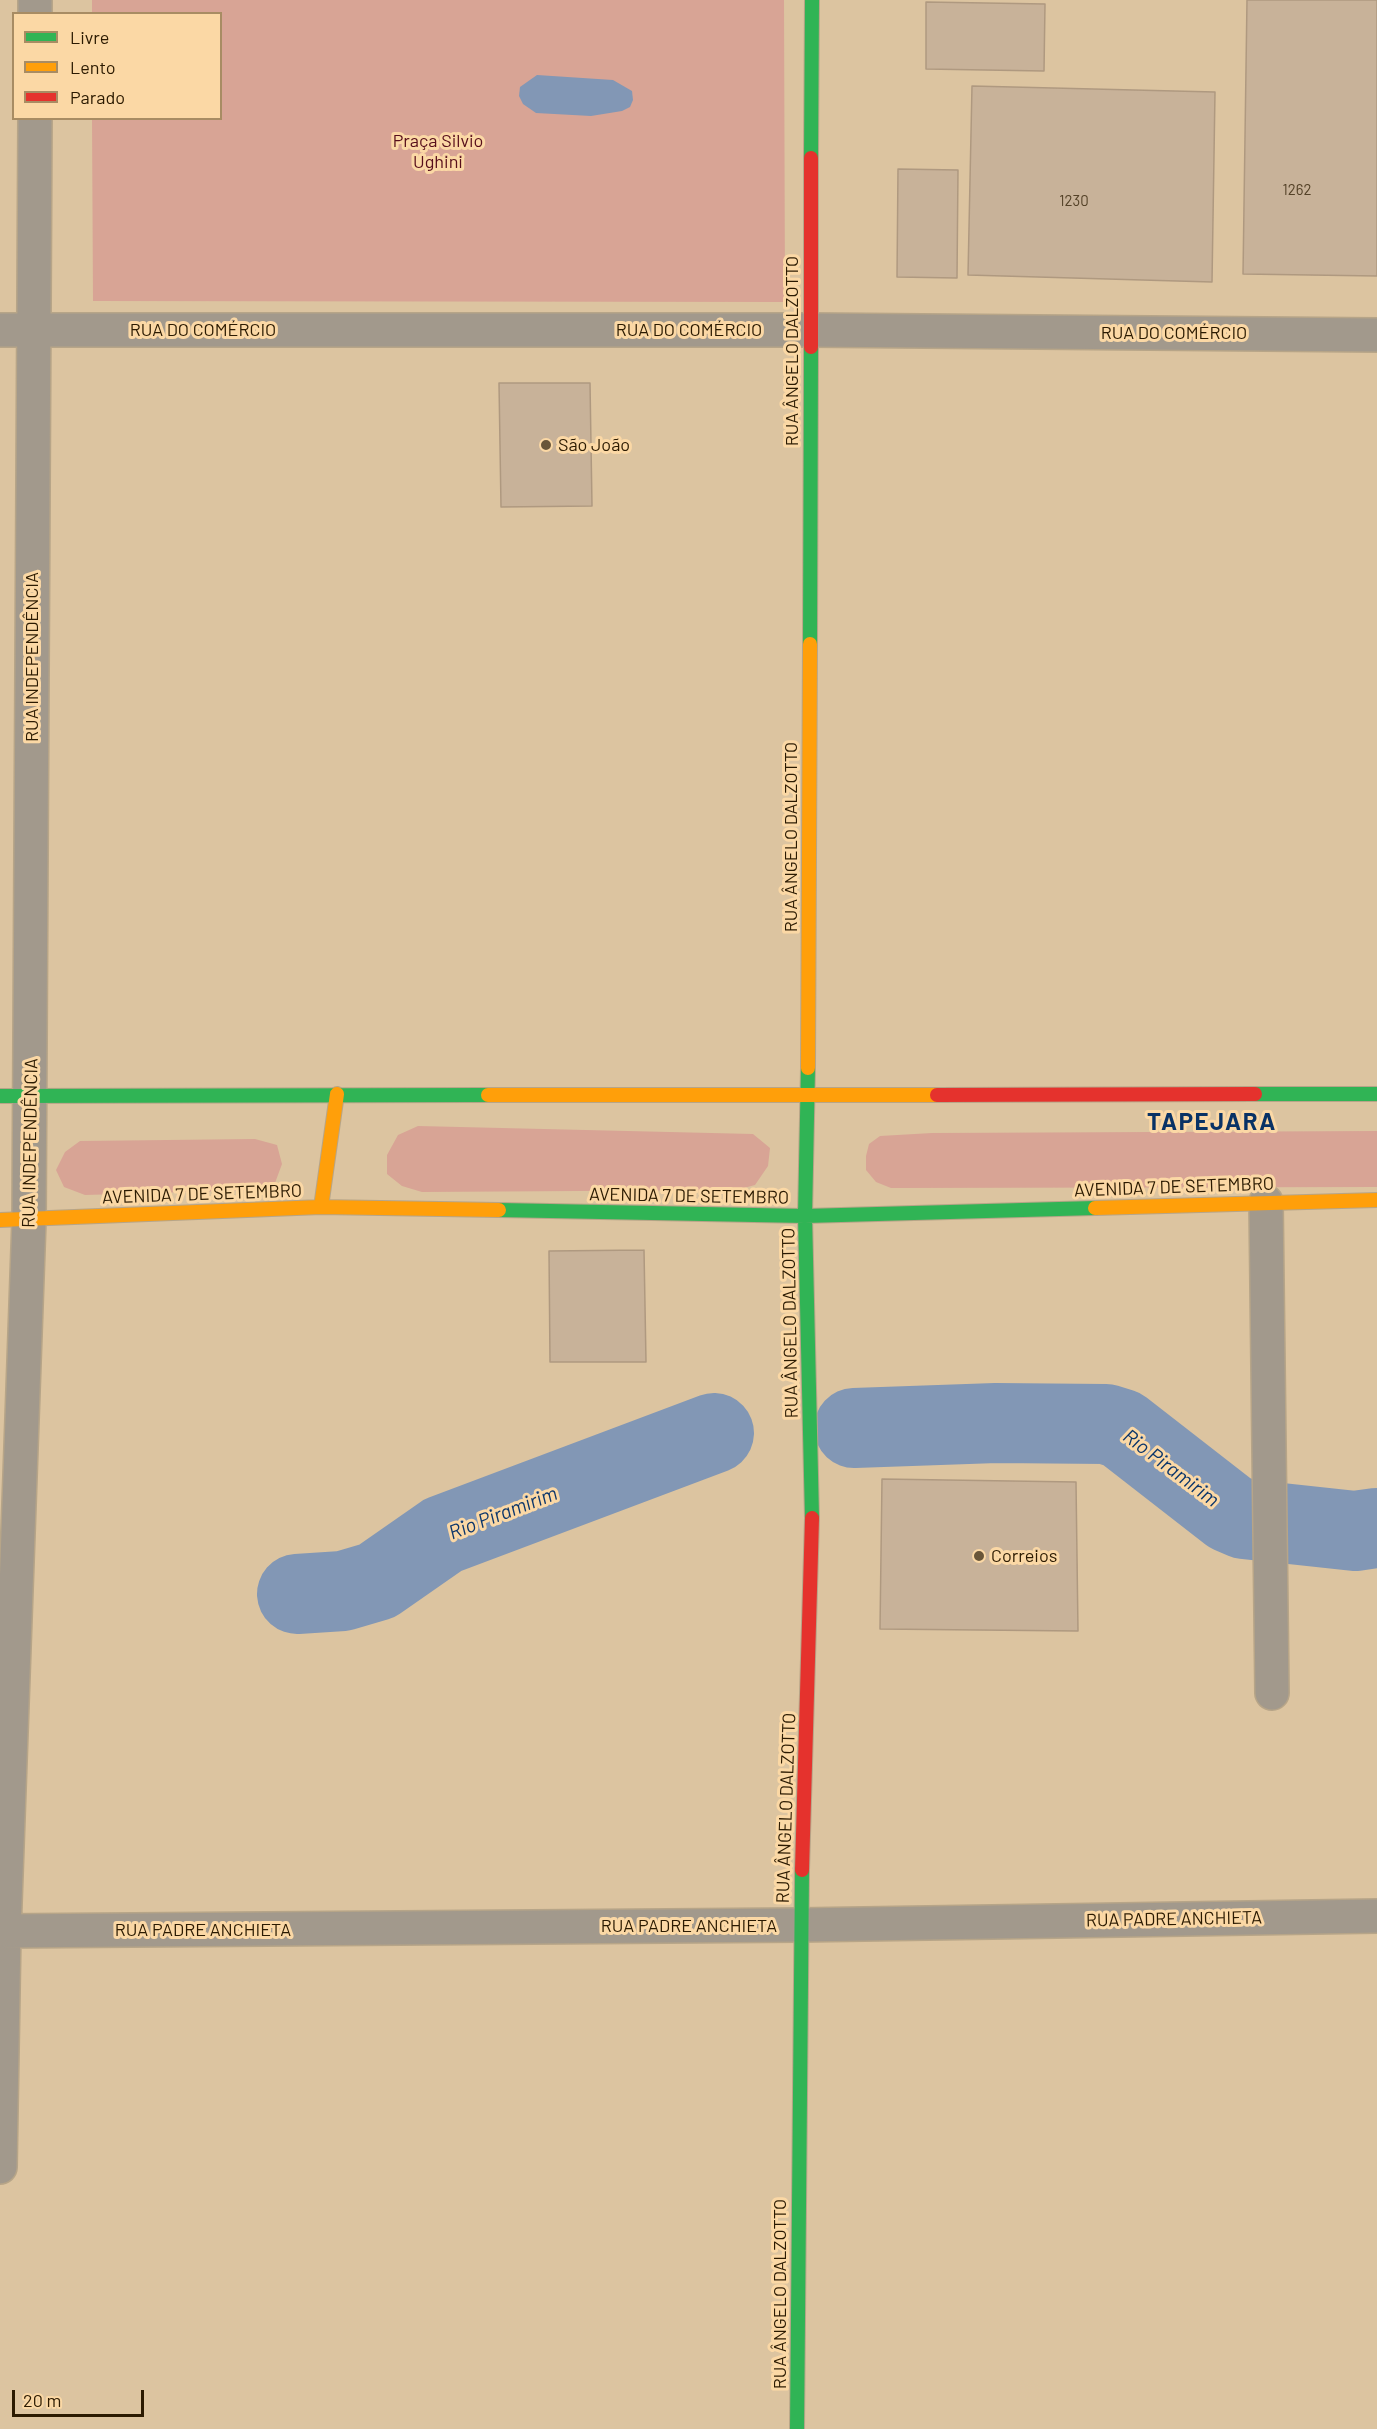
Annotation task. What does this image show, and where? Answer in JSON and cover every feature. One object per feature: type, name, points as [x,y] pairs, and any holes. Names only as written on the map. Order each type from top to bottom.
[{"type":"main road","name":"RUA ÂNGELO DALZOTTO","points":[[797,2429],[800,1925],[812,1531],[805,1216],[808,1093],[812,0]]},
{"type":"main road","points":[[321,1208],[337,1094]]},
{"type":"main road","points":[[16,1095],[1377,1094]]},
{"type":"main road","name":"AVENIDA 7 DE SETEMBRO","points":[[15,1220],[321,1208],[805,1216],[1377,1200]]},
{"type":"street","name":"RUA INDEPENDÊNCIA","points":[[0,2167],[16,1095],[33,330],[35,120]]},
{"type":"street","name":"RUA DO COMÉRCIO","points":[[0,330],[810,330],[1377,335]]},
{"type":"street","points":[[1266,1202],[1272,1693]]},
{"type":"street","name":"RUA PADRE ANCHIETA","points":[[2,1931],[800,1925],[1377,1916]]},
{"type":"green space","name":"Praça Silvio Ughini","points":[[92,0],[784,0],[785,302],[93,301],[92,120],[222,120],[222,12],[92,12]]},
{"type":"green space","points":[[418,1126],[753,1134],[770,1148],[768,1166],[755,1185],[736,1190],[422,1192],[402,1186],[387,1174],[387,1155],[398,1135]]},
{"type":"green space","points":[[1377,1131],[1377,1187],[891,1188],[876,1182],[866,1170],[869,1144],[880,1136],[932,1133]]},
{"type":"green space","points":[[255,1139],[277,1145],[282,1164],[275,1183],[257,1190],[85,1195],[64,1187],[56,1170],[65,1152],[80,1141]]},
{"type":"water","points":[[537,75],[613,80],[632,91],[633,100],[630,107],[622,111],[591,116],[536,113],[523,104],[519,96],[520,87]]},
{"type":"building","points":[[1247,0],[1377,0],[1377,276],[1243,274]]},
{"type":"building","points":[[926,2],[1045,4],[1044,71],[926,69]]},
{"type":"building","points":[[972,86],[1215,92],[1212,282],[968,275]]},
{"type":"building","points":[[898,169],[958,170],[957,278],[897,277]]},
{"type":"building","name":"São João","points":[[499,383],[590,383],[592,506],[501,507]]},
{"type":"building","points":[[644,1250],[646,1362],[550,1362],[549,1251]]},
{"type":"building","name":"Correios","points":[[882,1479],[1076,1482],[1078,1631],[880,1629]]},
{"type":"waterway","name":"Rio Piramirim","points":[[854,1428],[996,1423],[1106,1424],[1122,1429],[1230,1513],[1244,1519],[1355,1531],[1377,1528]]},
{"type":"waterway","name":"Rio Piramirim","points":[[297,1594],[343,1591],[377,1581],[443,1535],[714,1433]]},
{"type":"traffic: fast","points":[[811,158],[812,0]]},
{"type":"traffic: fast","points":[[810,644],[811,347]]},
{"type":"traffic: fast","points":[[808,1068],[805,1216],[812,1518]]},
{"type":"traffic: fast","points":[[1255,1094],[1377,1094]]},
{"type":"traffic: fast","points":[[0,1096],[488,1095]]},
{"type":"traffic: fast","points":[[499,1210],[805,1216],[1095,1208]]},
{"type":"traffic: fast","points":[[797,2429],[802,1870]]},
{"type":"traffic: slow","points":[[808,1068],[810,644]]},
{"type":"traffic: slow","points":[[321,1207],[337,1094]]},
{"type":"traffic: slow","points":[[488,1095],[937,1095]]},
{"type":"traffic: slow","points":[[1095,1208],[1377,1200]]},
{"type":"traffic: slow","points":[[0,1220],[321,1207],[499,1210]]},
{"type":"traffic: jam","points":[[811,158],[811,347]]},
{"type":"traffic: jam","points":[[937,1095],[1255,1094]]},
{"type":"traffic: jam","points":[[802,1870],[812,1518]]},
{"type":"place","name":"São João","points":[[546,445]]},
{"type":"place","name":"Correios","points":[[979,1556]]},
{"type":"district","name":"TAPEJARA","points":[[1212,1122]]}]
